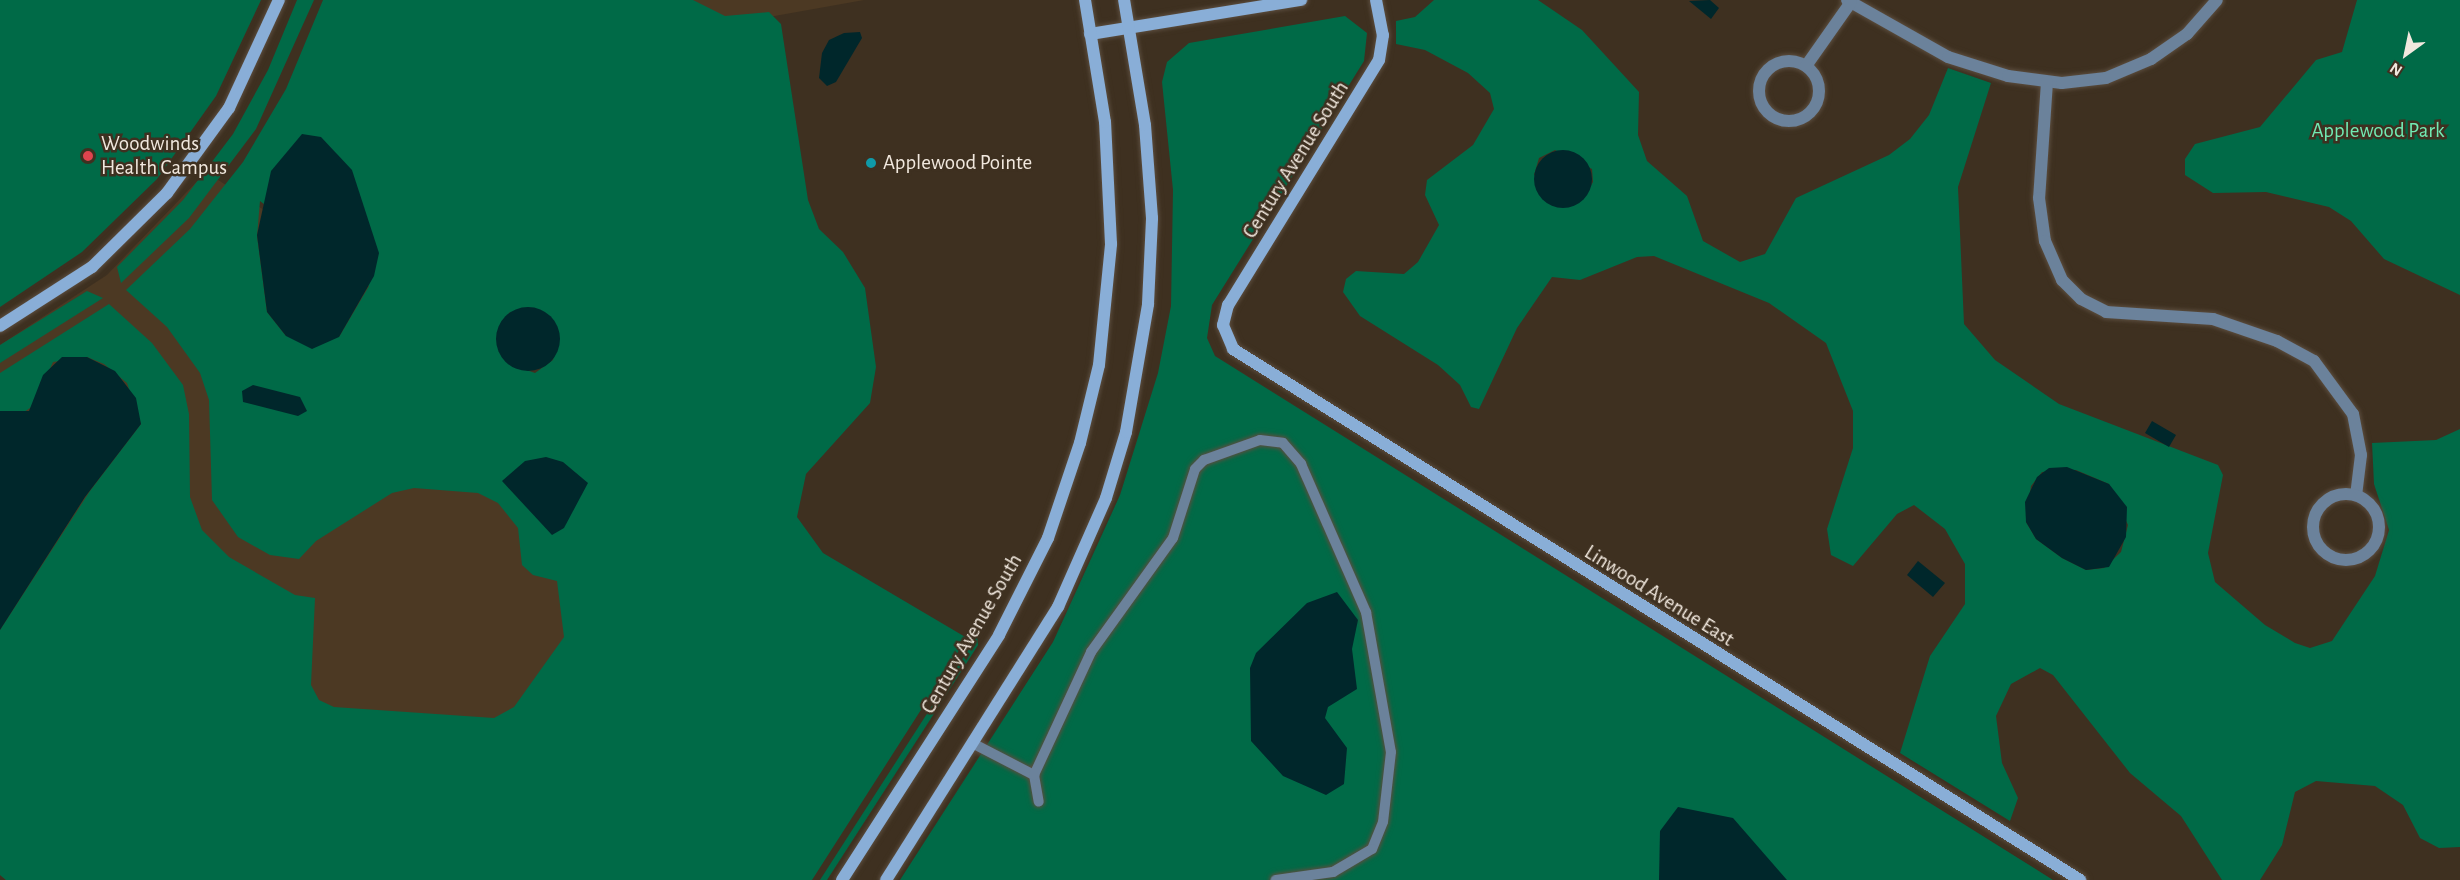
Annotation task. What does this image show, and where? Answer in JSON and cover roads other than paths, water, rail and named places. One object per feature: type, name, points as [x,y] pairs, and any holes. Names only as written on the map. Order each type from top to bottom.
[{"type":"street","points":[[0,326],[86,271],[167,193],[238,91],[279,0]]},
{"type":"street","name":"Century Avenue South","points":[[842,880],[999,635],[1048,538],[1080,443],[1099,365],[1111,244],[1106,134],[1085,0]]},
{"type":"street","points":[[886,880],[974,744],[1077,570],[1106,498],[1133,400],[1148,304],[1152,218],[1145,125],[1124,0]]},
{"type":"street","points":[[1090,34],[1129,30],[1301,0]]},
{"type":"street","name":"Century Avenue South","points":[[1225,335],[1230,302],[1375,69],[1383,35],[1376,0]]},
{"type":"street","points":[[1806,66],[1849,1],[1948,57],[2046,82],[2098,79],[2151,59],[2187,34],[2217,0]]},
{"type":"street","points":[[1784,61],[1806,66],[1819,86],[1814,108],[1794,121],[1771,115],[1759,95],[1764,73],[1784,61]]},
{"type":"street","points":[[2046,82],[2039,198],[2048,253],[2062,280],[2081,299],[2106,312],[2213,319],[2277,341],[2314,361],[2339,388],[2356,423],[2361,455],[2356,494]]},
{"type":"street","name":"Linwood Avenue East","points":[[1225,335],[1237,353],[1264,373],[2080,880]]},
{"type":"street","points":[[2356,494],[2373,509],[2376,537],[2366,555],[2349,560],[2322,548],[2311,525],[2333,498],[2356,494]]},
{"type":"lane","points":[[1039,802],[1034,775],[1091,652],[1173,538],[1196,469],[1204,460],[1260,440],[1283,443],[1301,464],[1366,612],[1391,752],[1379,837],[1361,859],[1326,877],[1276,880]]},
{"type":"lane","points":[[974,744],[1034,775]]},
{"type":"water","points":[[1710,0],[1719,8],[1711,19],[1689,1]]},
{"type":"water","points":[[860,32],[862,38],[836,82],[827,86],[819,78],[822,53],[829,40],[844,33]]},
{"type":"water","points":[[302,134],[321,137],[352,170],[379,253],[374,276],[339,337],[312,349],[286,336],[267,312],[257,235],[271,171]]},
{"type":"water","points":[[1563,150],[1579,155],[1587,163],[1592,179],[1587,195],[1579,203],[1563,208],[1547,203],[1539,195],[1534,179],[1539,163],[1547,155]]},
{"type":"water","points":[[528,307],[546,312],[551,316],[555,321],[560,339],[555,357],[551,362],[546,366],[528,371],[510,366],[505,362],[501,357],[496,339],[501,321],[505,316],[510,312]]},
{"type":"water","points":[[62,357],[87,357],[115,371],[136,398],[141,424],[85,497],[0,630],[0,411],[29,411],[43,375]]},
{"type":"water","points":[[253,385],[300,397],[307,411],[298,416],[243,402],[242,391]]},
{"type":"water","points":[[2152,421],[2176,435],[2169,447],[2145,433]]},
{"type":"water","points":[[546,457],[563,462],[588,483],[564,528],[552,535],[502,481],[525,461]]},
{"type":"water","points":[[2067,467],[2109,484],[2127,507],[2126,537],[2109,567],[2086,570],[2062,558],[2036,539],[2026,522],[2025,502],[2037,477],[2049,468]]},
{"type":"water","points":[[1918,561],[1945,583],[1933,597],[1907,575]]},
{"type":"water","points":[[1337,592],[1358,620],[1352,649],[1357,689],[1328,707],[1325,718],[1347,748],[1344,784],[1326,795],[1283,776],[1251,741],[1250,668],[1256,653],[1307,603]]},
{"type":"water","points":[[1678,807],[1733,818],[1787,880],[1659,880],[1660,831]]},
{"type":"place","name":"Woodwinds Health Campus","points":[[88,156]]},
{"type":"place","name":"Applewood Pointe","points":[[871,163]]},
{"type":"park label","name":"Applewood Park","points":[[2378,131]]}]
